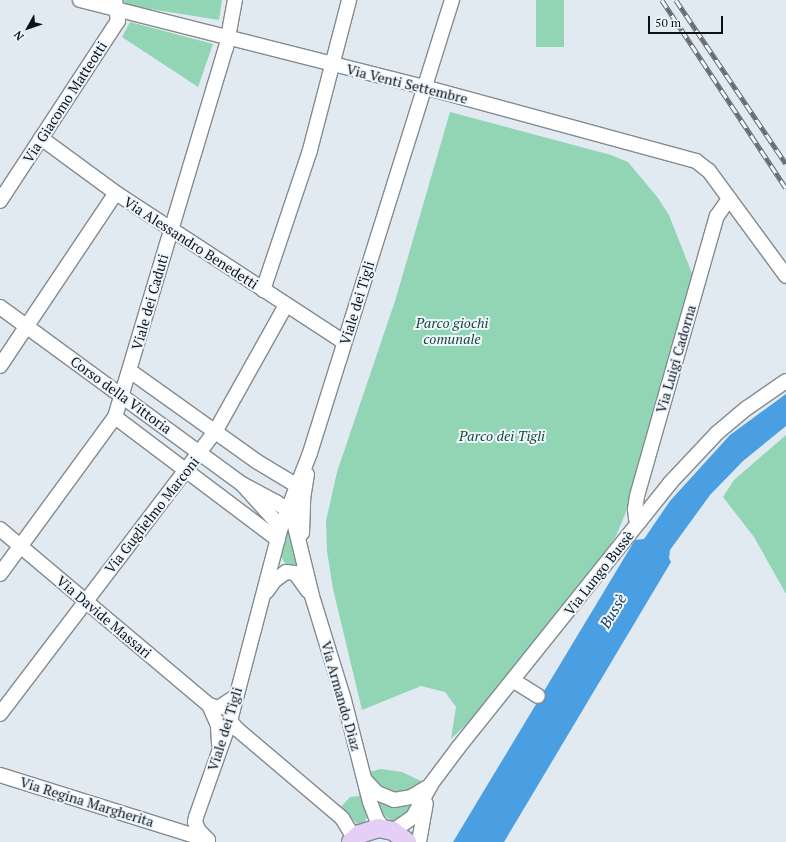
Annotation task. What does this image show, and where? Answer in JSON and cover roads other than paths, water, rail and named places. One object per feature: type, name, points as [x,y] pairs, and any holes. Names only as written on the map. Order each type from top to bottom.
[{"type":"main road","points":[[353,840],[366,831],[388,830],[407,842]]},
{"type":"street","name":"Via Venti Settembre","points":[[80,0],[116,5],[228,38],[424,87],[696,161],[709,171],[729,199]]},
{"type":"street","name":"Viale dei Caduti","points":[[0,574],[115,417],[130,371],[228,38],[235,0]]},
{"type":"street","points":[[263,290],[308,157],[349,0]]},
{"type":"street","name":"Viale dei Tigli","points":[[195,822],[230,721],[235,697],[280,534],[296,485],[310,453],[452,0]]},
{"type":"street","name":"Via Giacomo Matteotti","points":[[0,201],[118,21],[116,5]]},
{"type":"street","name":"Via Alessandro Benedetti","points":[[41,138],[116,193],[344,342]]},
{"type":"street","points":[[0,366],[116,193]]},
{"type":"street","points":[[729,199],[786,276]]},
{"type":"street","name":"Via Luigi Cadorna","points":[[640,521],[636,518],[635,509],[637,496],[717,216],[729,199]]},
{"type":"street","name":"Via Guglielmo Marconi","points":[[0,714],[185,469],[200,453],[215,432],[286,305]]},
{"type":"street","name":"Corso della Vittoria","points":[[0,307],[242,484],[280,534]]},
{"type":"street","name":"Corso della Vittoria","points":[[130,371],[256,461],[296,485]]},
{"type":"street","name":"Via Lungo Bussè","points":[[388,830],[413,817],[431,784],[670,483],[717,433],[747,408],[786,380]]},
{"type":"street","name":"Corso della Vittoria","points":[[115,417],[185,469],[280,534]]},
{"type":"street","name":"Via Armando Diaz","points":[[304,561],[303,499],[310,453]]},
{"type":"street","name":"Corso della Vittoria","points":[[242,484],[252,487],[288,510]]},
{"type":"street","name":"Via Armando Diaz","points":[[288,510],[293,518],[312,596],[344,700],[363,778],[373,811],[388,830]]},
{"type":"street","name":"Via Davide Massari","points":[[0,529],[209,705],[218,725],[219,752]]},
{"type":"street","name":"Viale dei Tigli","points":[[261,605],[268,588],[286,572],[295,573],[312,596]]},
{"type":"street","points":[[514,681],[538,696]]},
{"type":"street","points":[[209,705],[218,708],[235,697]]},
{"type":"street","points":[[230,721],[236,729],[342,818],[353,840]]},
{"type":"street","name":"Via Regina Margherita","points":[[0,775],[179,834],[207,841]]},
{"type":"street","points":[[363,778],[377,793],[394,800],[411,797],[431,784]]},
{"type":"street","name":"Via Lungo Bussè","points":[[419,842],[431,784]]},
{"type":"street","points":[[179,834],[195,822],[207,841]]},
{"type":"water","name":"Bussè","points":[[786,394],[786,426],[743,461],[710,495],[670,550],[669,558],[671,562],[504,842],[453,842],[635,540],[644,539],[670,501],[730,435]]},
{"type":"railway","points":[[662,0],[786,188]]},
{"type":"railway","points":[[676,0],[786,164]]},
{"type":"park label","name":"Parco giochi comunale","points":[[452,332]]},
{"type":"park label","name":"Parco dei Tigli","points":[[502,436]]}]
